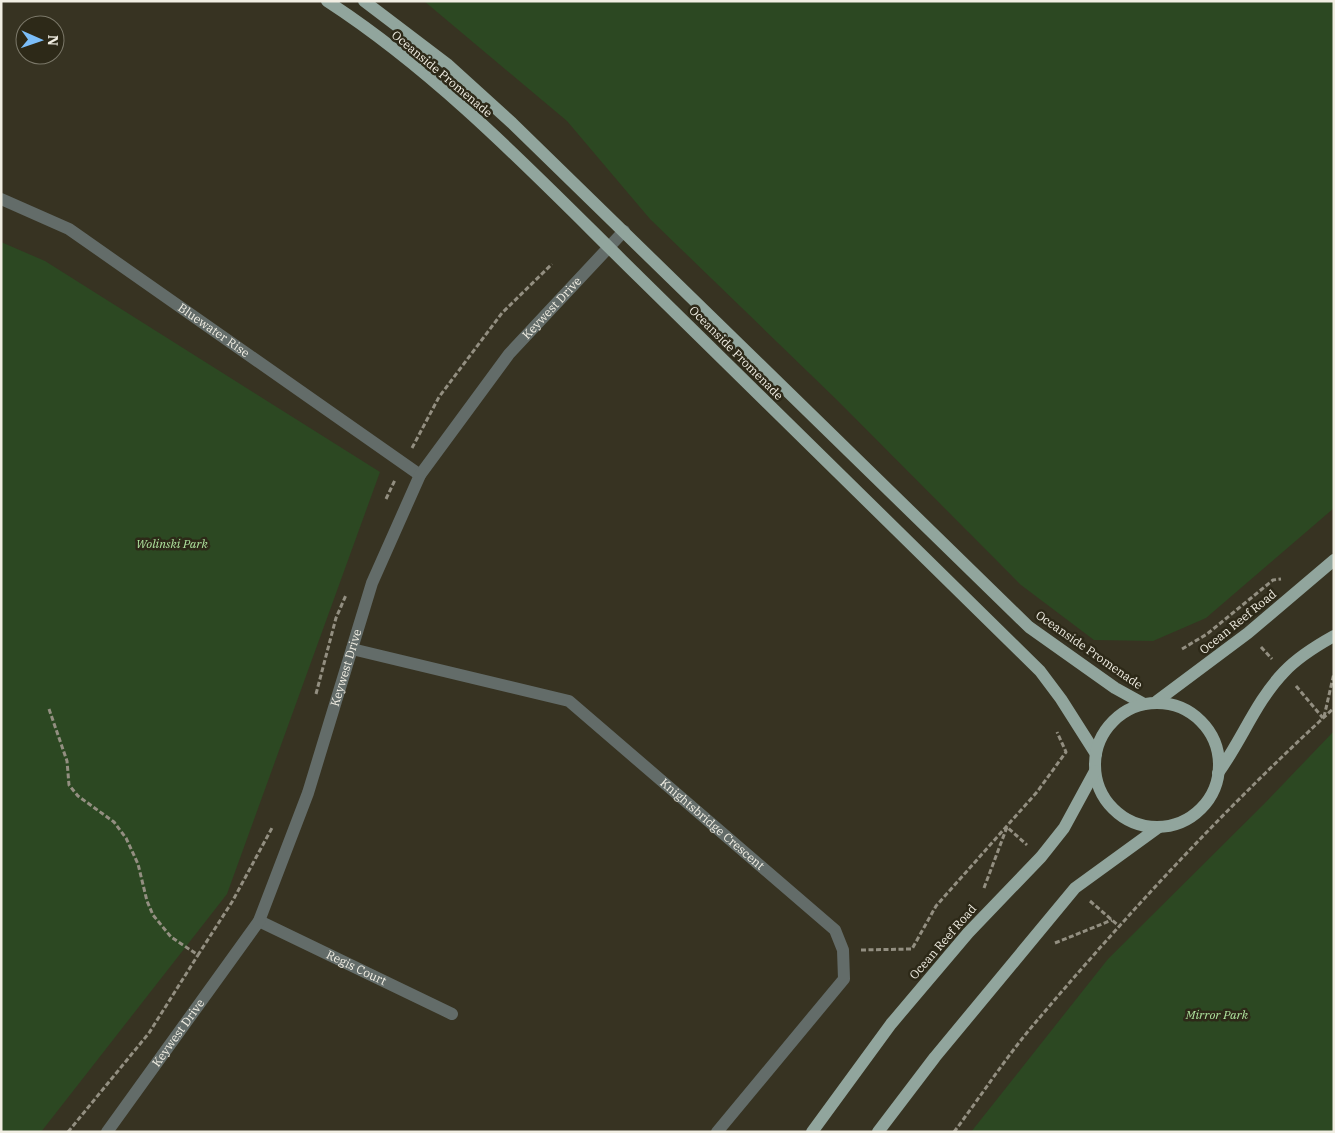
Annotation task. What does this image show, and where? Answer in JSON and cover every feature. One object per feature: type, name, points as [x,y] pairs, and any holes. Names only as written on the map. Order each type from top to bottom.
[{"type":"main road","name":"Oceanside Promenade","points":[[327,1],[452,96],[609,248],[1040,672],[1061,699],[1096,754]]},
{"type":"main road","name":"Oceanside Promenade","points":[[364,1],[448,64],[512,123],[1029,627],[1115,688],[1144,704]]},
{"type":"main road","name":"Ocean Reef Road","points":[[1157,701],[1248,633],[1334,560]]},
{"type":"main road","points":[[1218,773],[1234,751],[1265,695],[1284,671],[1310,650],[1334,636]]},
{"type":"main road","points":[[1157,701],[1190,712],[1207,728],[1217,749],[1218,773],[1216,786],[1201,809],[1179,824],[1159,828],[1134,823],[1117,813],[1104,798],[1095,771],[1099,742],[1110,724],[1130,708],[1144,704],[1157,701]]},
{"type":"main road","name":"Ocean Reef Road","points":[[812,1132],[891,1024],[968,933],[1041,857],[1064,828],[1095,771]]},
{"type":"main road","points":[[878,1132],[934,1057],[1075,888],[1159,828]]},
{"type":"street","name":"Bluewater Rise","points":[[1,199],[69,229],[420,475]]},
{"type":"street","name":"Keywest Drive","points":[[108,1132],[259,921],[308,793],[372,583],[420,475],[509,354],[624,231]]},
{"type":"street","name":"Knightsbridge Crescent","points":[[352,649],[569,701],[835,930],[843,950],[844,979],[717,1132]]},
{"type":"street","name":"Regis Court","points":[[259,921],[452,1014]]},
{"type":"path","points":[[384,504],[439,397],[502,313],[552,264]]},
{"type":"path","points":[[314,703],[336,618],[348,592]]},
{"type":"path","points":[[1182,649],[1207,634],[1232,614]]},
{"type":"path","points":[[1324,718],[1334,673]]},
{"type":"path","points":[[954,1132],[1034,1024],[1136,908],[1284,754],[1334,708]]},
{"type":"path","points":[[50,709],[66,761],[69,785],[78,796],[114,822],[126,838],[138,864],[147,901],[153,915],[172,936],[198,955]]},
{"type":"path","points":[[843,950],[912,949],[936,906],[1007,828],[1037,792],[1066,752],[1056,728]]},
{"type":"path","points":[[68,1132],[149,1033],[232,902],[276,820]]},
{"type":"path","points":[[984,889],[1007,828]]},
{"type":"path","points":[[1050,945],[1112,920]]},
{"type":"green space","points":[[424,1],[1334,1],[1334,508],[1206,618],[1153,641],[1094,640],[1021,585],[838,401],[650,219],[567,121]]},
{"type":"green space","name":"Wolinski Park","points":[[1,242],[45,261],[380,472],[227,894],[41,1132],[1,1132]]},
{"type":"green space","name":"Mirror Park","points":[[1334,731],[1334,1132],[971,1132],[1108,959],[1264,804]]}]
